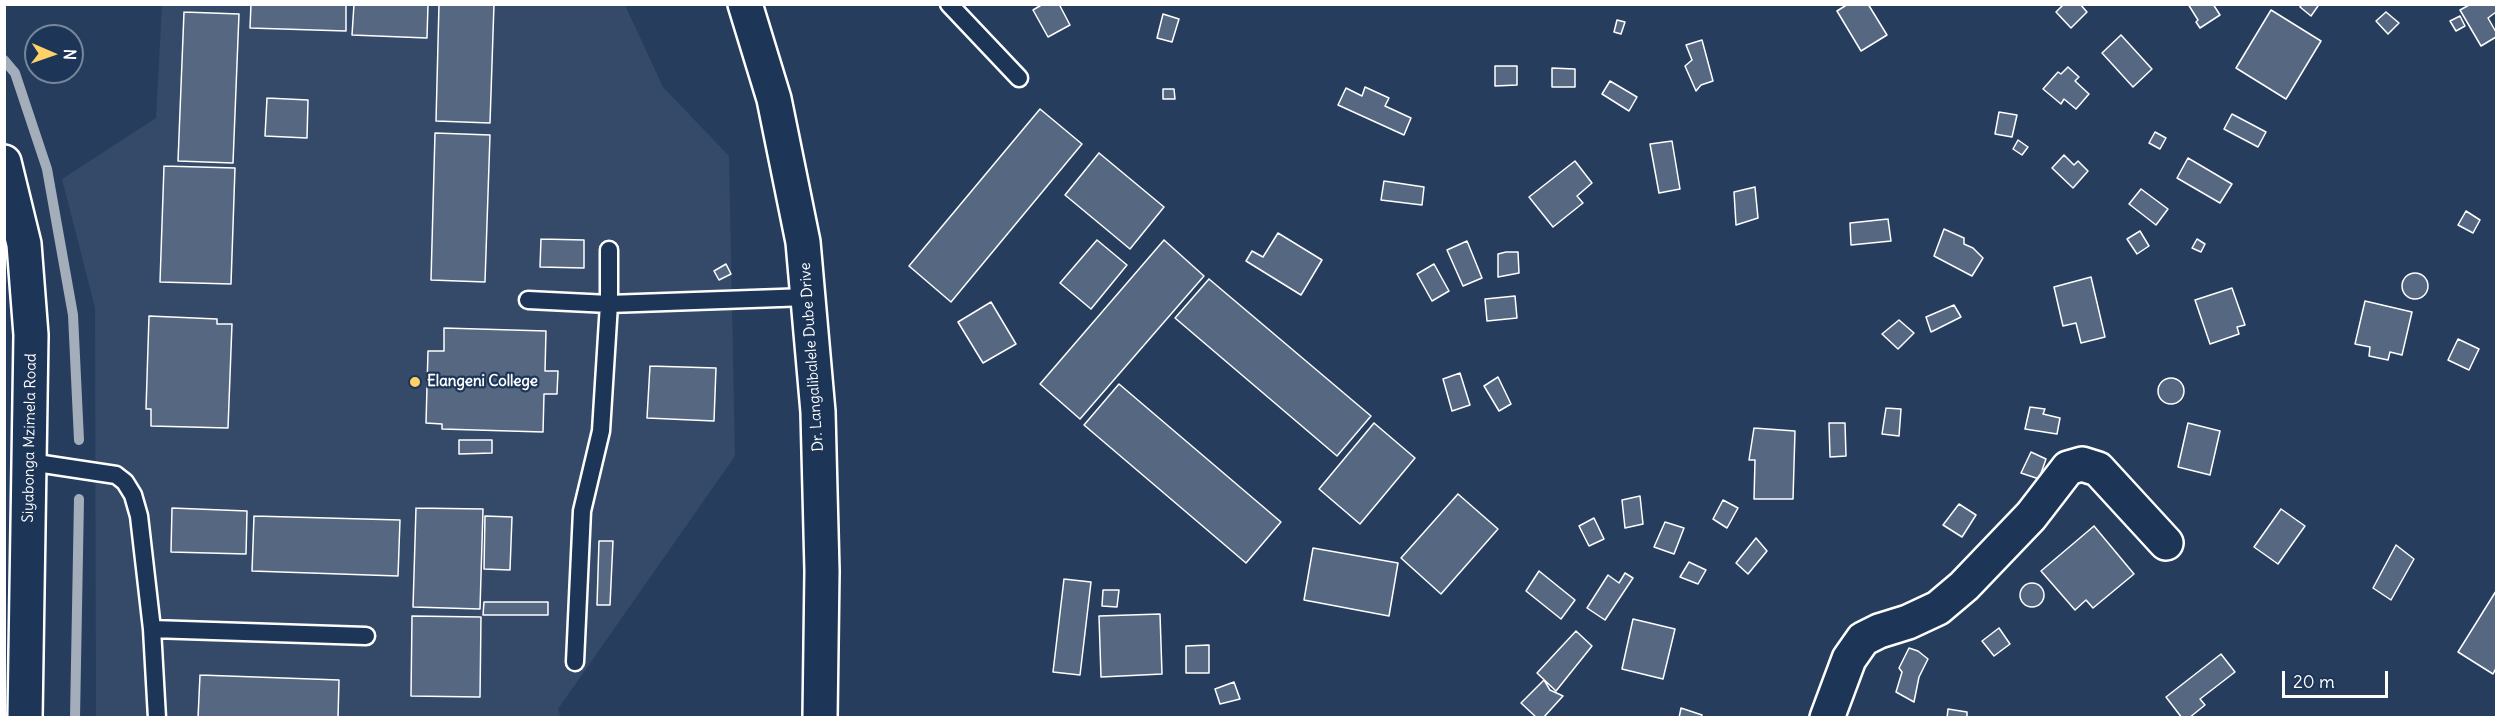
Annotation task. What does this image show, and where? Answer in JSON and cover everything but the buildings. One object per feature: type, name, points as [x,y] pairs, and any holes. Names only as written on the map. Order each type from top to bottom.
[{"type":"street","name":"Dr. Langalibalele Dube Drive","points":[[745,4],[774,99],[802,242],[808,297],[818,412],[822,571],[820,717]]},
{"type":"street","name":"Siyabonga Mzimela Road","points":[[4,162],[24,244],[31,335],[26,717]]},
{"type":"street","points":[[1827,717],[1849,659],[1863,639],[1938,608],[1964,586],[2031,516],[2068,468],[2082,464],[2098,469],[2166,543]]},
{"type":"lane","points":[[949,4],[1019,78]]},
{"type":"lane","points":[[574,662],[582,511],[602,431],[609,304],[609,250]]},
{"type":"lane","points":[[528,300],[609,304],[808,297]]},
{"type":"lane","points":[[30,462],[116,475],[125,482],[133,495],[140,516],[152,628],[157,717]]},
{"type":"lane","points":[[152,628],[366,636]]},
{"type":"shaded area","name":"Elangeni College","points":[[162,5],[625,5],[663,87],[729,156],[735,456],[558,709],[561,717],[96,717],[95,308],[62,179],[156,118]]},
{"type":"waterway","points":[[4,60],[15,73],[47,169],[73,315],[79,440]]},
{"type":"waterway","points":[[75,718],[79,499]]},
{"type":"place","name":"Elangeni College","points":[[415,382]]}]
